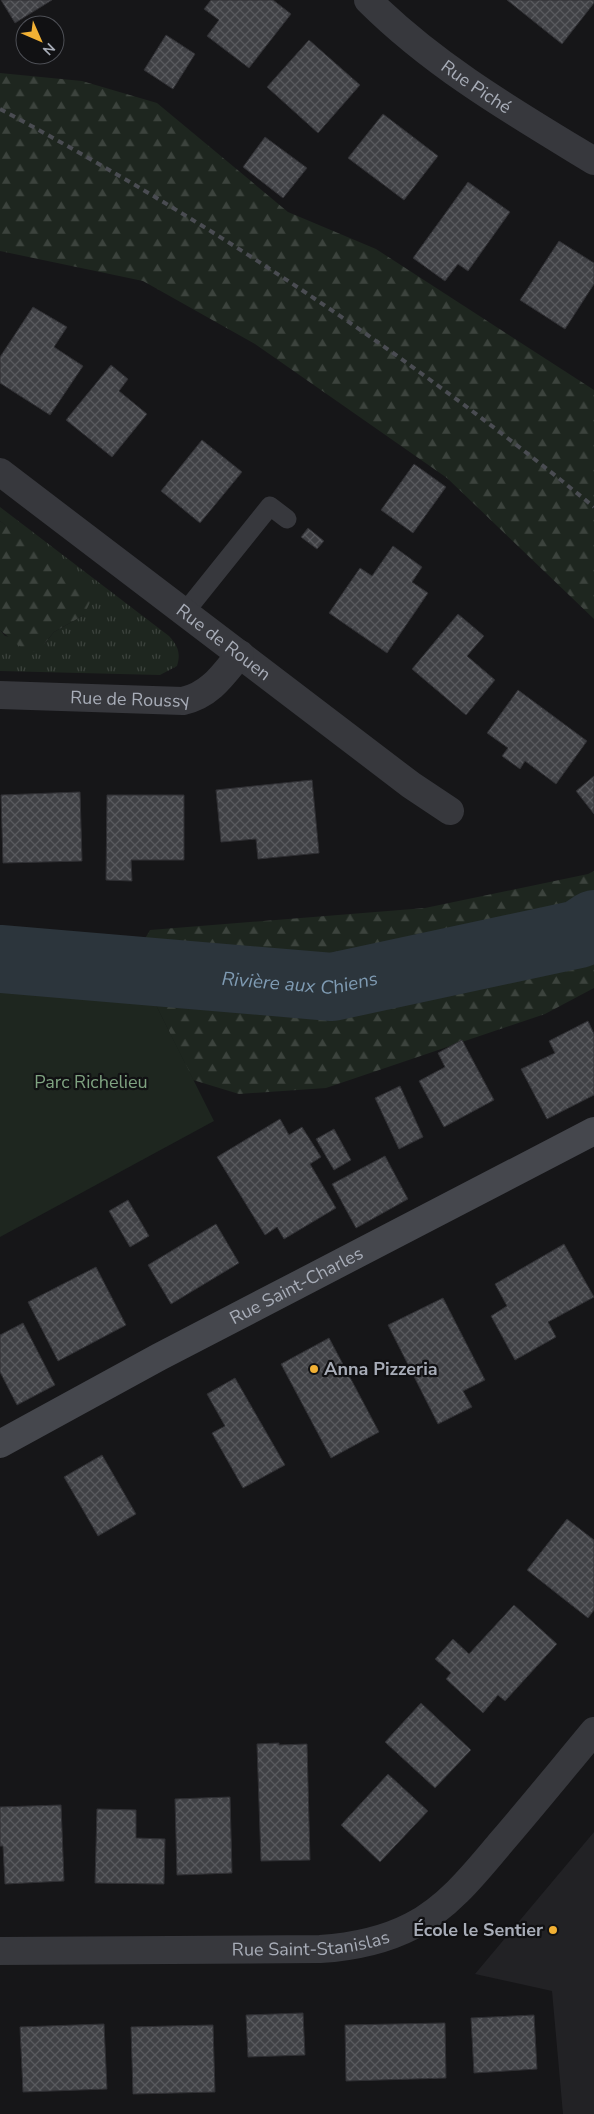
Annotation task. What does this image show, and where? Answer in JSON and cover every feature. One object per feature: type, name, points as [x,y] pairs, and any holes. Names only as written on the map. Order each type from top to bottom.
[{"type":"street","name":"Rue Piché","points":[[368,0],[423,50],[489,96],[594,162]]},
{"type":"street","name":"Rue de Rouen","points":[[0,472],[410,785],[450,811]]},
{"type":"street","name":"Rue de Roussy","points":[[0,695],[183,701],[194,698],[215,685],[240,654]]},
{"type":"street","name":"Rue Saint-Charles","points":[[0,1444],[159,1357],[594,1131]]},
{"type":"street","name":"Rue Saint-Stanislas","points":[[0,1951],[320,1949],[358,1945],[384,1938],[426,1918],[452,1896],[491,1854],[594,1731]]},
{"type":"lane","points":[[185,612],[270,506],[287,519]]},
{"type":"shaded area","name":"École le Sentier","points":[[594,1832],[594,2114],[563,2114],[552,1991],[475,1974]]},
{"type":"green space","points":[[0,73],[82,81],[157,103],[288,212],[376,249],[594,390],[594,619],[447,478],[255,344],[143,281],[0,251]]},
{"type":"green space","points":[[0,507],[169,636],[178,650],[177,666],[160,675],[0,671],[0,630],[5,636],[45,643],[54,632],[84,615],[72,577],[0,521]]},
{"type":"green space","points":[[0,521],[65,570],[86,591],[91,600],[84,615],[54,632],[38,651],[27,652],[0,630]]},
{"type":"green space","points":[[594,871],[594,988],[545,1014],[326,1088],[239,1094],[193,1080],[133,959],[150,930],[425,908],[588,874]]},
{"type":"green space","name":"Parc Richelieu","points":[[0,947],[133,959],[214,1121],[0,1237]]},
{"type":"building","points":[[1,0],[52,0],[28,15],[15,15],[15,23]]},
{"type":"building","points":[[211,0],[273,0],[291,14],[249,68],[207,36],[219,20],[204,9]]},
{"type":"building","points":[[507,0],[594,0],[594,3],[562,44]]},
{"type":"building","points":[[166,35],[195,54],[173,89],[144,70]]},
{"type":"building","points":[[309,40],[360,85],[318,133],[267,87]]},
{"type":"building","points":[[383,114],[438,156],[404,200],[348,158]]},
{"type":"building","points":[[265,137],[307,168],[283,198],[243,167]]},
{"type":"building","points":[[468,182],[510,212],[468,271],[458,264],[445,281],[413,258]]},
{"type":"building","points":[[559,241],[594,263],[594,284],[565,329],[520,300]]},
{"type":"building","points":[[33,307],[67,327],[54,347],[83,366],[50,415],[0,383],[0,357]]},
{"type":"building","points":[[111,365],[128,379],[119,391],[147,414],[112,457],[66,420]]},
{"type":"building","points":[[202,440],[242,472],[200,523],[161,491]]},
{"type":"building","points":[[414,464],[446,487],[413,533],[381,510]]},
{"type":"building","points":[[308,528],[324,541],[317,549],[301,537]]},
{"type":"building","points":[[393,546],[422,567],[412,582],[428,593],[387,653],[329,613],[360,568],[372,576]]},
{"type":"building","points":[[458,614],[484,636],[467,656],[495,680],[466,715],[412,669]]},
{"type":"building","points":[[518,690],[587,741],[556,784],[525,761],[520,769],[502,756],[508,748],[487,733]]},
{"type":"building","points":[[594,776],[594,814],[576,791]]},
{"type":"building","points":[[312,780],[319,853],[258,859],[256,839],[221,842],[216,790]]},
{"type":"building","points":[[80,792],[82,861],[3,863],[1,795]]},
{"type":"building","points":[[107,795],[184,795],[184,860],[131,860],[132,881],[106,880]]},
{"type":"building","points":[[588,1021],[594,1034],[594,1095],[547,1119],[521,1069],[555,1053],[549,1041]]},
{"type":"building","points":[[462,1040],[494,1100],[444,1127],[419,1081],[445,1067],[438,1053]]},
{"type":"building","points":[[400,1086],[423,1137],[399,1149],[375,1098]]},
{"type":"building","points":[[280,1119],[289,1135],[302,1127],[321,1157],[310,1164],[336,1208],[284,1239],[277,1227],[265,1235],[217,1157]]},
{"type":"building","points":[[334,1129],[351,1160],[334,1170],[316,1139]]},
{"type":"building","points":[[385,1156],[408,1199],[356,1228],[332,1184]]},
{"type":"building","points":[[128,1200],[149,1236],[130,1247],[109,1211]]},
{"type":"building","points":[[216,1224],[239,1263],[171,1304],[148,1265]]},
{"type":"building","points":[[564,1244],[594,1297],[548,1322],[556,1337],[515,1360],[491,1316],[507,1306],[495,1284]]},
{"type":"building","points":[[96,1267],[126,1325],[58,1361],[28,1302]]},
{"type":"building","points":[[443,1298],[485,1380],[463,1391],[472,1407],[438,1424],[388,1325]]},
{"type":"building","points":[[23,1323],[55,1385],[17,1405],[0,1372],[0,1335]]},
{"type":"building","points":[[329,1338],[379,1432],[331,1458],[281,1364]]},
{"type":"building","points":[[235,1378],[285,1465],[243,1488],[212,1433],[225,1426],[207,1394]]},
{"type":"building","points":[[102,1455],[136,1514],[98,1536],[64,1477]]},
{"type":"building","points":[[567,1519],[594,1540],[594,1610],[588,1618],[527,1570]]},
{"type":"building","points":[[514,1605],[557,1644],[505,1701],[498,1695],[483,1713],[446,1679],[451,1673],[435,1659],[453,1639],[469,1654]]},
{"type":"building","points":[[421,1703],[471,1750],[435,1788],[385,1742]]},
{"type":"building","points":[[279,1743],[279,1745],[307,1744],[310,1860],[261,1861],[257,1744]]},
{"type":"building","points":[[388,1774],[428,1811],[380,1862],[341,1825]]},
{"type":"building","points":[[230,1797],[232,1873],[177,1875],[175,1799]]},
{"type":"building","points":[[61,1805],[64,1881],[5,1884],[3,1846],[0,1846],[0,1807]]},
{"type":"building","points":[[97,1809],[136,1810],[136,1838],[165,1839],[164,1884],[95,1883]]},
{"type":"building","points":[[303,2013],[305,2055],[248,2057],[246,2015]]},
{"type":"building","points":[[534,2015],[537,2069],[474,2073],[471,2018]]},
{"type":"building","points":[[445,2023],[446,2078],[346,2081],[345,2025]]},
{"type":"building","points":[[104,2024],[107,2089],[23,2092],[20,2027]]},
{"type":"building","points":[[213,2025],[215,2092],[133,2094],[131,2027]]},
{"type":"waterway","name":"Rivière aux Chiens","points":[[0,959],[332,987],[579,934],[594,924]]},
{"type":"railway","points":[[0,109],[156,197],[307,293],[453,397],[594,507]]},
{"type":"place","name":"Anna Pizzeria","points":[[314,1369]]},
{"type":"place","name":"École le Sentier","points":[[553,1930]]}]
